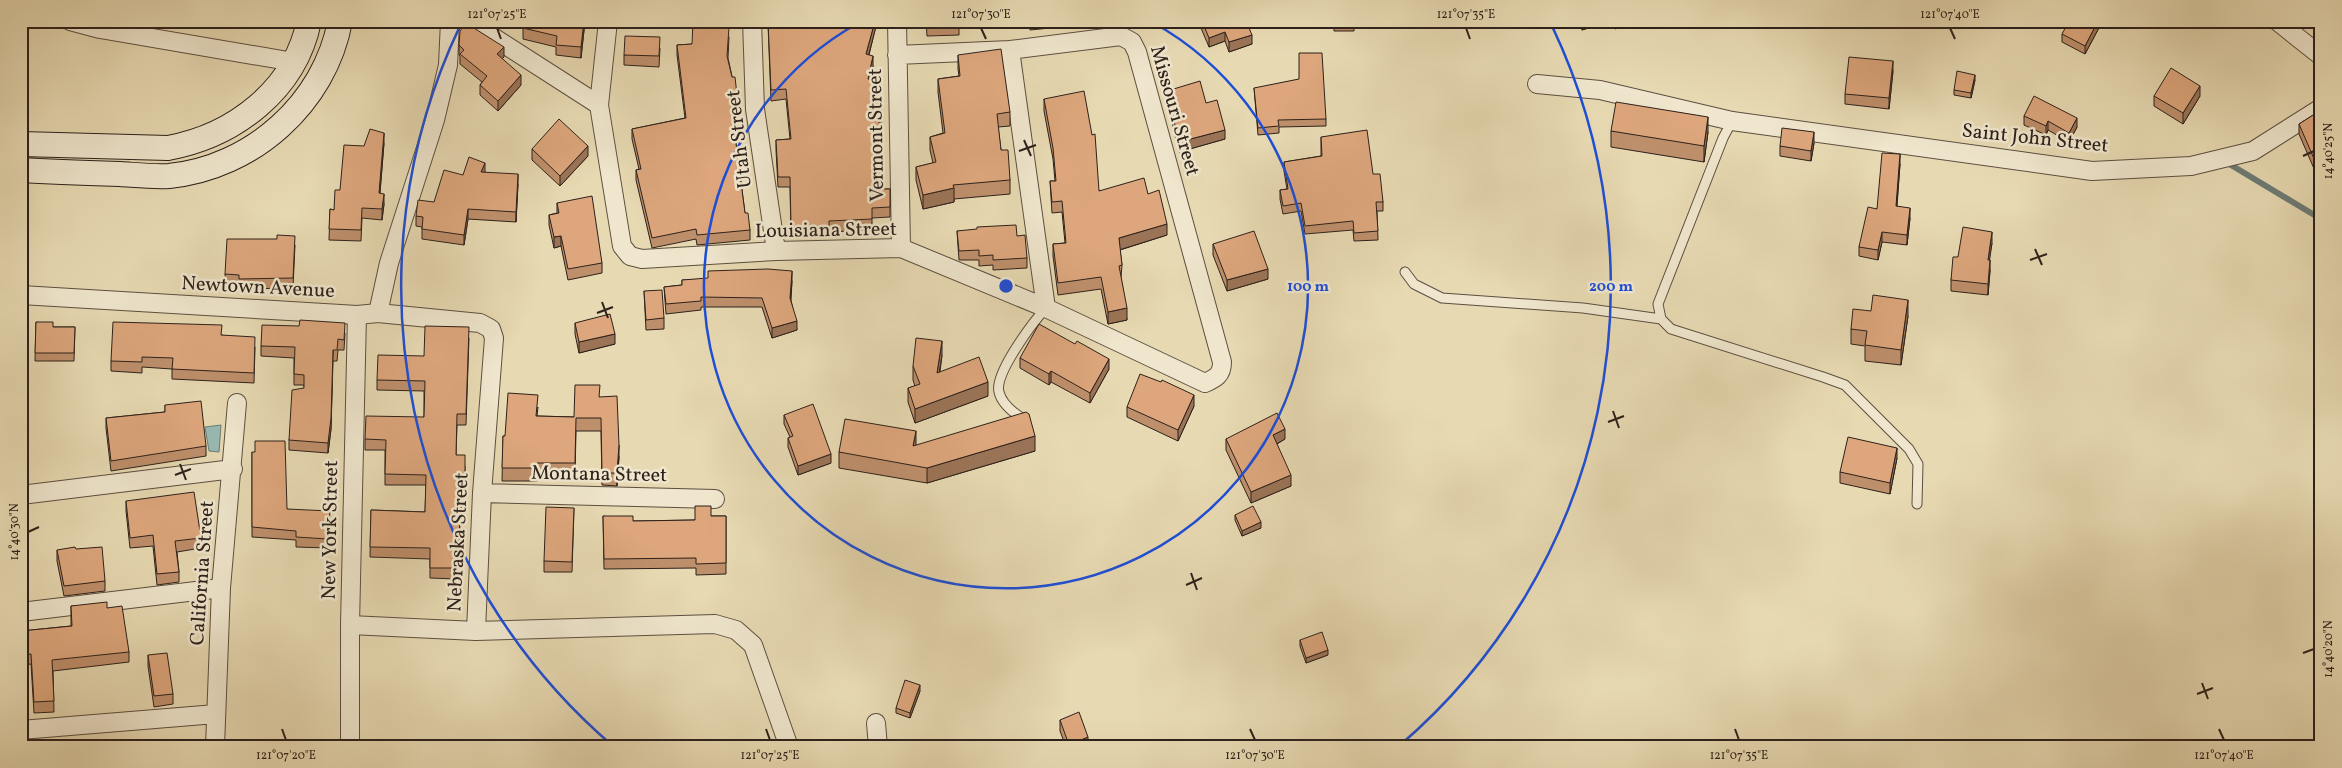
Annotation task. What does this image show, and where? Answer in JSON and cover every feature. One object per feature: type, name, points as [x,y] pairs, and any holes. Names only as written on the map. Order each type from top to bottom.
[{"type":"main road","points":[[21,144],[168,148],[189,144],[212,136],[252,112],[273,93],[294,62],[307,32],[309,21]]},
{"type":"main road","points":[[21,170],[168,176],[194,172],[224,162],[271,134],[309,95],[332,52],[340,21]]},
{"type":"street","points":[[70,21],[101,25],[248,56],[294,62]]},
{"type":"street","points":[[378,313],[389,263],[435,120],[448,64],[450,21]]},
{"type":"street","points":[[468,21],[600,105],[608,21]]},
{"type":"street","name":"Utah Street","points":[[752,21],[755,109],[776,251]]},
{"type":"street","name":"Vermont Street","points":[[897,21],[900,248]]},
{"type":"street","points":[[2277,21],[2321,56]]},
{"type":"street","name":"Missouri Street","points":[[897,54],[1010,50],[1121,36],[1132,42],[1137,52],[1222,362],[1222,371],[1216,378],[1205,383]]},
{"type":"street","points":[[1010,50],[1046,308]]},
{"type":"street","name":"Saint John Street","points":[[1537,84],[1600,90],[1732,122],[2092,171],[2191,166],[2253,151],[2321,108]]},
{"type":"street","name":"Louisiana Street","points":[[600,105],[622,246],[630,256],[642,259],[776,251],[900,248],[1046,308],[1205,383]]},
{"type":"street","name":"Newtown Avenue","points":[[21,295],[357,315],[378,313],[480,323],[491,329]]},
{"type":"street","name":"New York Street","points":[[350,747],[350,625],[357,315]]},
{"type":"street","name":"Nebraska Street","points":[[350,625],[476,631],[482,493],[494,338],[491,329]]},
{"type":"street","name":"California Street","points":[[215,747],[221,588],[233,469],[237,403]]},
{"type":"street","points":[[21,495],[233,469]]},
{"type":"street","name":"Montana Street","points":[[482,493],[715,499]]},
{"type":"street","points":[[21,612],[221,588]]},
{"type":"street","points":[[476,631],[715,624],[736,630],[753,645],[789,747]]},
{"type":"street","points":[[21,730],[216,714]]},
{"type":"street","points":[[876,723],[878,747]]},
{"type":"lane","points":[[1732,122],[1723,138],[1658,304],[1661,319],[1671,329],[1823,376],[1845,386],[1909,449],[1918,464],[1918,504]]},
{"type":"lane","points":[[1405,272],[1414,284],[1442,298],[1583,308],[1661,319]]},
{"type":"lane","points":[[1030,423],[1016,415],[1004,404],[999,393],[998,382],[1015,352],[1046,308]]},
{"type":"water","points":[[221,425],[219,452],[209,451],[205,427]]},
{"type":"building","points":[[525,21],[584,21],[581,47],[556,45],[557,36],[523,28]]},
{"type":"building","points":[[693,21],[723,21],[723,27],[729,27],[727,56],[732,77],[735,77],[738,104],[731,105],[745,213],[748,213],[750,230],[697,235],[696,229],[652,238],[636,170],[641,169],[632,129],[686,118],[677,45],[692,44]]},
{"type":"building","points":[[768,21],[875,21],[866,54],[873,56],[868,79],[881,82],[878,99],[881,99],[881,119],[879,119],[881,189],[890,189],[890,207],[872,208],[872,219],[829,221],[829,226],[791,227],[790,177],[778,177],[776,140],[791,139],[786,89],[771,90]]},
{"type":"building","points":[[927,21],[959,21],[959,26],[927,27]]},
{"type":"building","points":[[1202,21],[1246,21],[1252,35],[1229,42],[1225,32],[1209,38]]},
{"type":"building","points":[[2069,21],[2098,21],[2085,46],[2062,34]]},
{"type":"building","points":[[466,23],[504,47],[497,54],[521,75],[498,101],[480,85],[487,76],[460,54],[464,50],[459,45],[460,31]]},
{"type":"building","points":[[625,36],[660,37],[659,56],[624,55]]},
{"type":"building","points":[[1001,49],[1010,112],[997,114],[1001,150],[1008,150],[1010,180],[953,185],[954,188],[923,195],[916,167],[936,162],[930,137],[945,133],[938,79],[960,76],[958,55]]},
{"type":"building","points":[[1299,53],[1322,53],[1326,119],[1278,120],[1279,126],[1258,128],[1254,88],[1299,79]]},
{"type":"building","points":[[1849,57],[1893,61],[1889,98],[1845,94]]},
{"type":"building","points":[[2171,68],[2200,86],[2183,113],[2154,96]]},
{"type":"building","points":[[1957,71],[1975,75],[1971,93],[1954,90]]},
{"type":"building","points":[[1200,81],[1206,103],[1217,100],[1225,130],[1179,142],[1167,91]]},
{"type":"building","points":[[1084,91],[1092,135],[1095,134],[1099,191],[1144,178],[1148,194],[1159,190],[1167,224],[1119,238],[1122,265],[1119,266],[1127,308],[1108,312],[1101,277],[1058,283],[1053,244],[1066,243],[1062,201],[1052,202],[1050,181],[1056,181],[1053,148],[1044,99]]},
{"type":"building","points":[[2034,96],[2077,118],[2069,133],[2048,121],[2046,126],[2024,116]]},
{"type":"building","points":[[1616,102],[1708,117],[1704,146],[1611,131]]},
{"type":"building","points":[[2321,110],[2321,158],[2315,161],[2299,124]]},
{"type":"building","points":[[559,119],[588,146],[560,176],[532,149]]},
{"type":"building","points":[[1782,128],[1814,132],[1811,151],[1780,146]]},
{"type":"building","points":[[370,129],[384,133],[379,193],[384,194],[382,209],[362,208],[361,230],[329,229],[330,209],[334,210],[335,190],[340,190],[344,145],[364,146]]},
{"type":"building","points":[[1367,130],[1373,174],[1380,174],[1383,202],[1376,202],[1378,231],[1354,233],[1353,221],[1305,226],[1301,203],[1283,206],[1280,190],[1288,189],[1284,162],[1322,156],[1321,137]]},
{"type":"building","points":[[1882,153],[1900,154],[1896,206],[1910,208],[1907,235],[1882,232],[1878,250],[1859,247],[1868,207],[1877,209]]},
{"type":"building","points":[[469,157],[485,163],[481,172],[518,174],[516,212],[468,209],[464,235],[422,229],[423,217],[416,216],[418,200],[434,202],[444,170],[463,175]]},
{"type":"building","points":[[592,196],[602,263],[568,269],[561,236],[554,237],[549,215],[559,213],[557,203]]},
{"type":"building","points":[[1016,225],[1017,236],[1025,235],[1027,258],[993,260],[993,255],[979,256],[979,250],[959,251],[957,231],[977,229],[977,227]]},
{"type":"building","points":[[1963,227],[1992,232],[1988,260],[1990,260],[1988,284],[1951,280],[1953,257],[1958,257]]},
{"type":"building","points":[[1254,231],[1268,269],[1227,280],[1213,244]]},
{"type":"building","points":[[277,235],[295,236],[293,278],[239,279],[239,275],[225,274],[227,239],[277,239]]},
{"type":"building","points":[[768,269],[792,271],[790,298],[797,321],[772,328],[762,298],[701,297],[701,301],[666,304],[664,287],[682,285],[682,280],[708,278],[708,271]]},
{"type":"building","points":[[662,290],[664,318],[646,320],[644,291]]},
{"type":"building","points":[[1873,295],[1908,300],[1901,350],[1865,345],[1867,331],[1851,329],[1853,309],[1871,311]]},
{"type":"building","points":[[610,314],[615,334],[579,342],[575,323]]},
{"type":"building","points":[[300,320],[345,323],[344,340],[338,339],[337,350],[333,350],[331,418],[328,443],[289,440],[292,390],[304,388],[304,375],[294,374],[295,347],[261,346],[262,325],[299,326]]},
{"type":"building","points":[[36,322],[53,322],[53,327],[75,327],[74,353],[35,353]]},
{"type":"building","points":[[113,322],[222,325],[221,335],[255,337],[254,373],[172,369],[173,358],[142,357],[142,362],[111,361]]},
{"type":"building","points":[[1039,324],[1075,344],[1077,341],[1109,359],[1090,393],[1051,371],[1049,374],[1020,358]]},
{"type":"building","points":[[425,326],[469,327],[466,414],[457,414],[456,455],[465,455],[465,481],[462,481],[459,543],[456,543],[456,568],[430,568],[430,548],[370,547],[371,510],[425,512],[426,475],[385,474],[386,440],[365,439],[366,416],[424,417],[425,381],[377,380],[378,355],[424,356]]},
{"type":"building","points":[[916,338],[942,341],[937,373],[979,357],[988,382],[915,409],[908,388],[920,384],[913,366]]},
{"type":"building","points":[[1140,374],[1161,382],[1162,380],[1194,395],[1178,430],[1127,407]]},
{"type":"building","points":[[575,385],[600,385],[599,397],[617,396],[619,445],[617,473],[602,473],[601,418],[576,418],[575,463],[537,463],[537,468],[502,468],[503,436],[505,436],[508,393],[538,395],[536,416],[574,417]]},
{"type":"building","points":[[201,401],[206,446],[111,461],[106,418],[165,412],[165,405]]},
{"type":"building","points":[[813,404],[831,454],[798,466],[788,438],[793,436],[784,415]]},
{"type":"building","points":[[1026,412],[1029,414],[1035,436],[927,468],[839,452],[845,419],[916,431],[913,446]]},
{"type":"building","points":[[1277,413],[1285,429],[1273,435],[1291,475],[1251,492],[1226,439]]},
{"type":"building","points":[[1848,437],[1897,448],[1890,483],[1840,472]]},
{"type":"building","points":[[255,441],[285,441],[287,509],[330,511],[328,539],[296,537],[296,531],[252,527],[252,452],[255,452]]},
{"type":"building","points":[[194,492],[201,538],[175,541],[179,572],[157,574],[153,535],[130,538],[126,501]]},
{"type":"building","points":[[695,506],[711,506],[711,516],[726,516],[726,563],[696,564],[696,558],[604,559],[603,516],[633,516],[633,521],[695,520]]},
{"type":"building","points":[[1253,506],[1261,522],[1242,531],[1235,515]]},
{"type":"building","points":[[546,507],[574,508],[572,562],[544,561]]},
{"type":"building","points":[[75,547],[76,549],[102,547],[105,581],[64,586],[57,550]]},
{"type":"building","points":[[107,602],[107,608],[122,606],[129,652],[52,660],[54,701],[34,702],[31,654],[21,655],[21,631],[72,626],[71,606]]},
{"type":"building","points":[[1322,632],[1328,650],[1306,658],[1300,640]]},
{"type":"building","points":[[167,653],[173,694],[154,696],[148,655]]},
{"type":"building","points":[[905,680],[920,685],[910,713],[896,708]]},
{"type":"building","points":[[1079,712],[1088,737],[1069,745],[1060,720]]},
{"type":"waterway","points":[[2226,162],[2321,219]]}]
